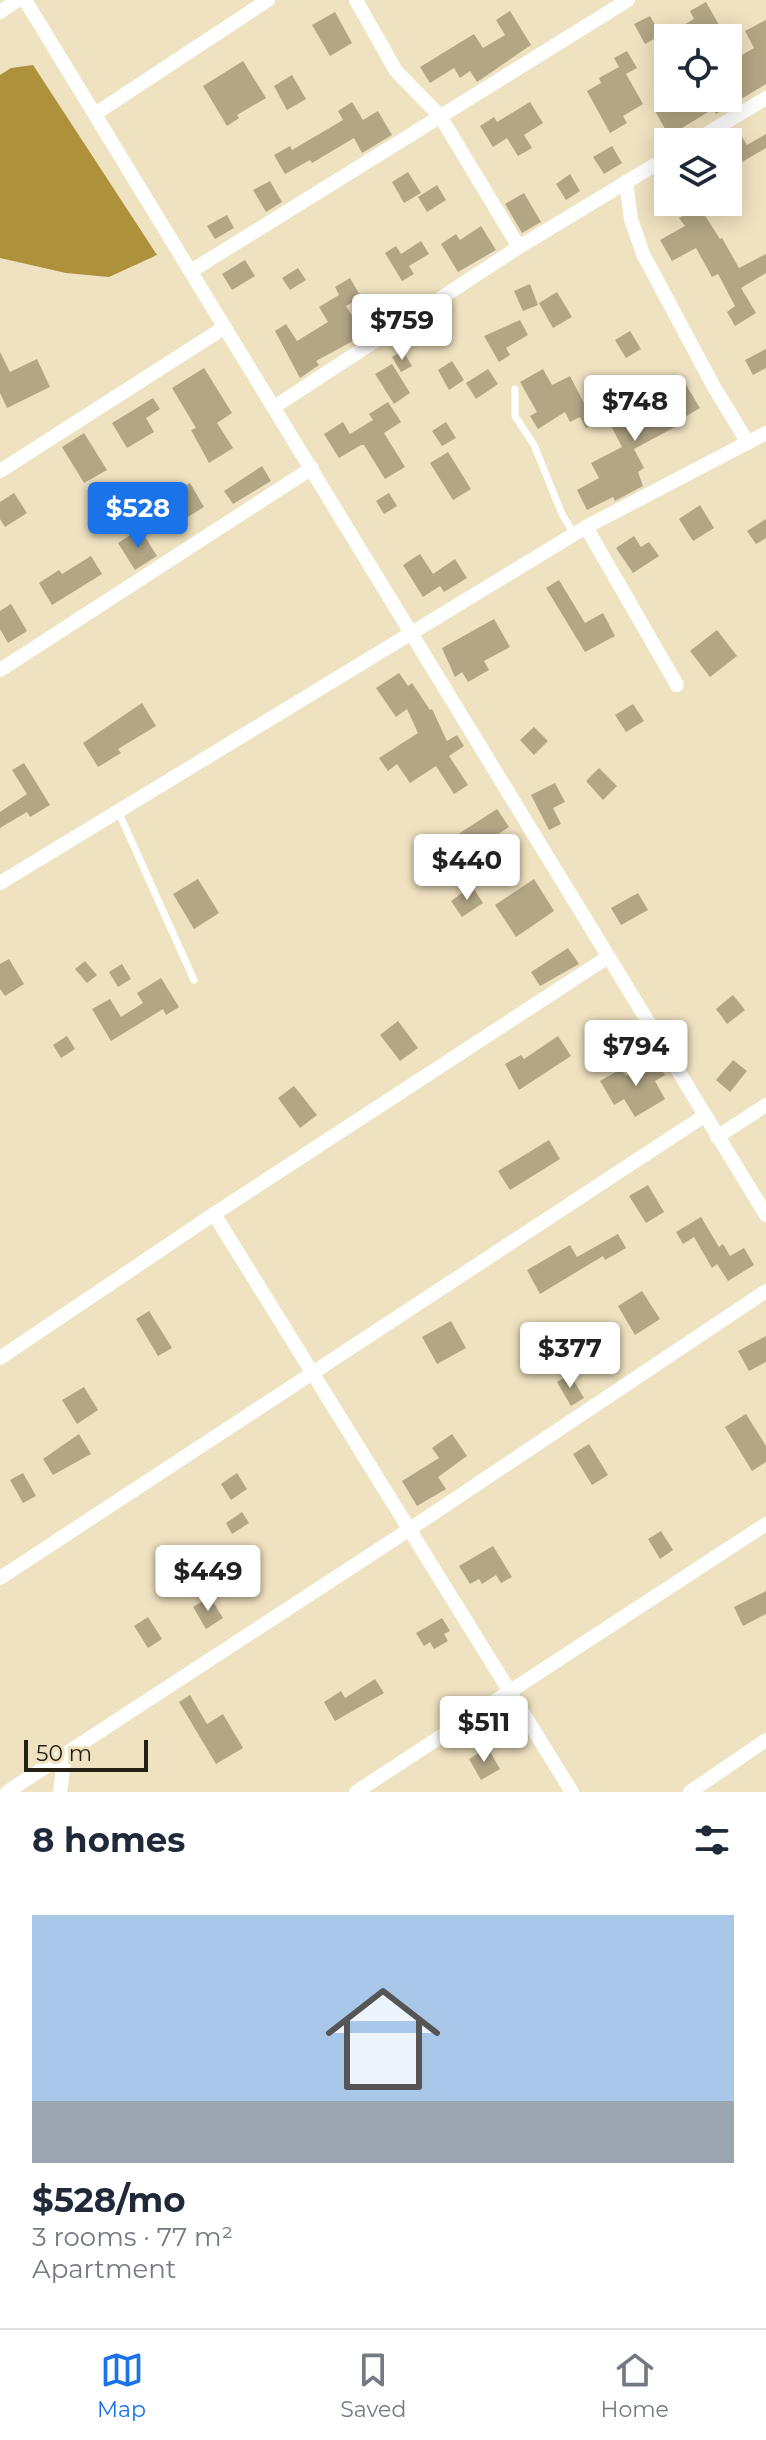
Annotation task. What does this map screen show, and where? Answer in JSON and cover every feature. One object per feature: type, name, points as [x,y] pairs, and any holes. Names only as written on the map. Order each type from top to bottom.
[{"type":"street","points":[[0,12],[18,0]]},
{"type":"street","points":[[25,0],[766,1215]]},
{"type":"street","points":[[95,114],[268,0]]},
{"type":"street","points":[[356,0],[396,71],[440,116],[519,247]]},
{"type":"street","points":[[191,271],[628,0]]},
{"type":"street","points":[[716,128],[766,98]]},
{"type":"street","points":[[274,407],[519,247],[654,165]]},
{"type":"street","points":[[0,883],[580,530],[760,441],[714,387],[643,254],[631,219],[626,182]]},
{"type":"street","points":[[0,471],[225,327]]},
{"type":"street","points":[[0,670],[312,468]]},
{"type":"street","points":[[580,530],[677,685]]},
{"type":"street","points":[[0,1358],[608,957]]},
{"type":"street","points":[[717,1137],[766,1105]]},
{"type":"street","points":[[0,1578],[704,1116]]},
{"type":"street","points":[[214,1214],[572,1792]]},
{"type":"street","points":[[7,1792],[410,1529],[766,1291]]},
{"type":"street","points":[[356,1792],[766,1524]]},
{"type":"street","points":[[690,1792],[766,1740]]},
{"type":"street","points":[[60,1792],[65,1754]]},
{"type":"lane","points":[[515,389],[515,416],[534,445],[562,514],[580,530]]},
{"type":"lane","points":[[118,811],[194,980]]},
{"type":"shaded area","points":[[33,65],[157,255],[109,277],[66,273],[0,258],[0,75],[11,68]]},
{"type":"building","points":[[706,2],[718,24],[686,24],[694,19],[690,11]]},
{"type":"building","points":[[510,11],[531,45],[477,82],[470,71],[460,78],[454,68],[430,83],[420,67],[474,34],[483,48],[505,35],[496,20]]},
{"type":"building","points":[[335,12],[352,43],[330,56],[312,25]]},
{"type":"building","points":[[650,16],[655,24],[654,39],[645,44],[634,24]]},
{"type":"building","points":[[766,20],[766,84],[742,98],[742,55],[754,48],[745,31]]},
{"type":"building","points":[[627,51],[637,68],[626,74],[643,104],[623,116],[627,123],[610,133],[587,91],[601,83],[599,78],[619,67],[614,58]]},
{"type":"building","points":[[243,61],[266,98],[237,115],[239,118],[227,126],[203,86]]},
{"type":"building","points":[[292,75],[306,99],[287,110],[274,86]]},
{"type":"building","points":[[352,102],[363,120],[378,111],[392,135],[362,153],[354,138],[312,163],[310,160],[285,174],[274,155],[290,146],[292,150],[343,120],[338,111]]},
{"type":"building","points":[[530,102],[543,123],[524,135],[532,148],[518,156],[507,138],[493,147],[480,126],[494,117],[497,122]]},
{"type":"building","points":[[656,112],[708,112],[682,128],[665,128]]},
{"type":"building","points":[[766,134],[766,148],[742,162],[742,137],[747,145]]},
{"type":"building","points":[[612,146],[622,163],[604,174],[593,157]]},
{"type":"building","points":[[408,172],[421,193],[404,203],[392,182]]},
{"type":"building","points":[[570,174],[580,191],[566,200],[556,184]]},
{"type":"building","points":[[270,181],[282,202],[266,212],[253,190]]},
{"type":"building","points":[[437,185],[446,200],[427,212],[418,197]]},
{"type":"building","points":[[524,193],[541,222],[522,233],[505,204]]},
{"type":"building","points":[[227,215],[234,228],[215,239],[207,226]]},
{"type":"building","points":[[705,216],[739,268],[766,254],[766,273],[741,288],[756,313],[735,326],[727,312],[735,306],[718,274],[712,277],[696,248],[672,261],[660,240],[685,226],[679,218]]},
{"type":"building","points":[[481,226],[496,250],[458,272],[441,244],[456,234],[460,240]]},
{"type":"building","points":[[421,241],[429,254],[409,266],[414,274],[402,281],[385,253],[396,246],[401,254]]},
{"type":"building","points":[[245,260],[255,276],[232,290],[222,274]]},
{"type":"building","points":[[298,268],[306,280],[290,290],[282,278]]},
{"type":"building","points":[[350,278],[361,297],[346,306],[364,335],[316,361],[319,365],[300,378],[275,331],[286,324],[297,341],[328,322],[319,307],[339,295],[335,287]]},
{"type":"building","points":[[530,284],[538,305],[523,311],[514,291]]},
{"type":"building","points":[[557,292],[572,317],[553,328],[539,303]]},
{"type":"building","points":[[396,296],[403,308],[389,316],[382,305]]},
{"type":"building","points":[[520,320],[528,335],[506,348],[510,355],[499,362],[484,336]]},
{"type":"building","points":[[630,331],[641,349],[626,358],[615,340]]},
{"type":"building","points":[[766,349],[766,368],[753,375],[745,360]]},
{"type":"building","points":[[403,351],[412,366],[401,372],[392,357]]},
{"type":"building","points":[[0,352],[10,372],[37,359],[50,387],[7,408],[0,393]]},
{"type":"building","points":[[452,361],[464,380],[449,390],[438,370]]},
{"type":"building","points":[[392,364],[410,393],[394,404],[375,374]]},
{"type":"building","points":[[204,368],[232,413],[217,423],[233,448],[209,463],[191,430],[196,428],[172,388]]},
{"type":"building","points":[[488,369],[498,384],[476,399],[466,383]]},
{"type":"building","points":[[543,369],[552,385],[570,376],[584,403],[592,398],[603,419],[586,428],[580,417],[570,422],[565,412],[538,429],[530,416],[537,412],[520,382]]},
{"type":"building","points":[[639,382],[653,405],[686,385],[700,408],[673,424],[675,427],[634,449],[644,468],[638,472],[643,486],[615,501],[613,497],[587,510],[577,490],[599,478],[591,463],[622,447],[609,422],[637,407],[626,390]]},
{"type":"building","points":[[153,398],[160,409],[146,418],[154,432],[127,448],[112,423]]},
{"type":"building","points":[[388,402],[401,422],[384,433],[405,467],[385,479],[364,445],[339,458],[324,434],[343,422],[350,434],[373,420],[369,414]]},
{"type":"building","points":[[446,422],[456,438],[442,446],[432,431]]},
{"type":"building","points":[[84,433],[107,470],[84,483],[62,447]]},
{"type":"building","points":[[448,452],[471,489],[453,500],[430,463]]},
{"type":"building","points":[[262,466],[271,481],[233,504],[224,491]]},
{"type":"building","points":[[190,483],[204,507],[186,518],[172,494]]},
{"type":"building","points":[[14,493],[27,513],[5,527],[0,519],[0,502]]},
{"type":"building","points":[[389,493],[397,506],[384,514],[376,501]]},
{"type":"building","points":[[152,494],[162,511],[140,524],[130,507]]},
{"type":"building","points":[[700,505],[714,528],[693,541],[679,519]]},
{"type":"building","points":[[766,519],[766,538],[756,544],[747,531]]},
{"type":"building","points":[[140,529],[157,556],[135,570],[118,543]]},
{"type":"building","points":[[634,536],[641,547],[649,542],[659,556],[633,573],[616,548]]},
{"type":"building","points":[[420,554],[433,574],[455,559],[467,578],[444,592],[440,586],[423,597],[403,565]]},
{"type":"building","points":[[91,556],[102,574],[52,605],[39,583],[59,570],[62,574]]},
{"type":"building","points":[[559,580],[585,623],[603,613],[615,636],[585,652],[546,588]]},
{"type":"building","points":[[11,604],[27,631],[8,643],[0,629],[0,611]]},
{"type":"building","points":[[494,619],[510,647],[484,661],[489,670],[468,682],[462,672],[455,677],[442,648]]},
{"type":"building","points":[[717,630],[737,656],[710,677],[690,651]]},
{"type":"building","points":[[399,673],[408,686],[412,683],[432,709],[447,741],[457,735],[464,746],[449,756],[468,785],[454,794],[436,766],[410,783],[397,764],[388,771],[379,758],[418,733],[407,709],[396,717],[376,688]]},
{"type":"building","points":[[142,703],[156,726],[118,749],[121,753],[98,767],[83,743]]},
{"type":"building","points":[[633,704],[644,721],[626,732],[615,715]]},
{"type":"building","points":[[534,727],[548,741],[534,755],[520,740]]},
{"type":"building","points":[[24,763],[50,805],[30,817],[27,812],[0,828],[0,812],[27,794],[12,770]]},
{"type":"building","points":[[599,768],[617,786],[603,800],[586,781]]},
{"type":"building","points":[[555,783],[565,802],[553,808],[561,824],[549,830],[531,795]]},
{"type":"building","points":[[497,809],[509,827],[474,850],[470,843],[454,854],[446,842]]},
{"type":"building","points":[[198,879],[219,913],[194,929],[173,894]]},
{"type":"building","points":[[534,879],[554,911],[516,937],[495,905]]},
{"type":"building","points":[[472,886],[483,903],[462,917],[451,901]]},
{"type":"building","points":[[638,893],[648,910],[621,925],[611,908]]},
{"type":"building","points":[[568,948],[579,964],[540,986],[531,972]]},
{"type":"building","points":[[9,959],[24,984],[5,996],[0,989],[0,964]]},
{"type":"building","points":[[85,961],[97,975],[87,983],[75,969]]},
{"type":"building","points":[[122,964],[131,979],[118,987],[109,972]]},
{"type":"building","points":[[161,978],[179,1007],[166,1015],[163,1009],[111,1041],[92,1009],[110,999],[121,1017],[143,1003],[137,993]]},
{"type":"building","points":[[733,995],[745,1010],[727,1024],[716,1009]]},
{"type":"building","points":[[398,1021],[418,1048],[400,1061],[380,1035]]},
{"type":"building","points":[[67,1036],[75,1049],[61,1058],[53,1045]]},
{"type":"building","points":[[558,1036],[571,1056],[519,1090],[505,1064],[521,1055],[524,1059]]},
{"type":"building","points":[[656,1059],[665,1075],[655,1081],[665,1099],[635,1117],[624,1099],[614,1105],[600,1081],[621,1069],[626,1076]]},
{"type":"building","points":[[733,1060],[747,1071],[730,1092],[716,1080]]},
{"type":"building","points":[[294,1086],[317,1115],[300,1128],[278,1098]]},
{"type":"building","points":[[549,1140],[560,1159],[510,1190],[498,1171]]},
{"type":"building","points":[[648,1185],[664,1212],[646,1223],[629,1196]]},
{"type":"building","points":[[701,1217],[719,1247],[723,1244],[730,1256],[744,1248],[754,1265],[728,1281],[717,1264],[712,1268],[694,1237],[683,1244],[676,1232]]},
{"type":"building","points":[[618,1234],[626,1248],[605,1260],[603,1256],[540,1294],[527,1270],[570,1245],[577,1257]]},
{"type":"building","points":[[642,1291],[660,1319],[635,1335],[618,1306]]},
{"type":"building","points":[[149,1311],[172,1348],[158,1356],[136,1319]]},
{"type":"building","points":[[451,1321],[466,1348],[437,1364],[422,1337]]},
{"type":"building","points":[[766,1336],[766,1362],[749,1371],[738,1351]]},
{"type":"building","points":[[570,1374],[584,1398],[571,1406],[557,1382]]},
{"type":"building","points":[[84,1387],[98,1410],[77,1424],[62,1400]]},
{"type":"building","points":[[746,1414],[766,1446],[766,1462],[752,1471],[725,1427]]},
{"type":"building","points":[[79,1434],[91,1454],[53,1475],[43,1459]]},
{"type":"building","points":[[452,1434],[467,1456],[438,1477],[446,1489],[417,1506],[402,1481],[439,1458],[432,1448]]},
{"type":"building","points":[[589,1444],[608,1475],[592,1485],[573,1454]]},
{"type":"building","points":[[23,1473],[36,1496],[23,1503],[10,1480]]},
{"type":"building","points":[[237,1473],[247,1489],[231,1500],[221,1484]]},
{"type":"building","points":[[242,1512],[249,1523],[232,1534],[226,1523]]},
{"type":"building","points":[[661,1531],[673,1550],[660,1559],[648,1539]]},
{"type":"building","points":[[493,1546],[512,1577],[501,1583],[496,1575],[482,1584],[479,1579],[470,1584],[459,1566]]},
{"type":"building","points":[[766,1591],[766,1614],[743,1626],[734,1607]]},
{"type":"building","points":[[210,1597],[223,1618],[206,1629],[193,1607]]},
{"type":"building","points":[[148,1617],[162,1639],[148,1648],[134,1626]]},
{"type":"building","points":[[442,1618],[450,1631],[444,1634],[448,1641],[434,1649],[430,1642],[424,1646],[416,1633]]},
{"type":"building","points":[[375,1679],[384,1693],[335,1721],[324,1702],[341,1691],[345,1698]]},
{"type":"building","points":[[190,1695],[207,1724],[223,1714],[243,1748],[216,1764],[179,1702]]},
{"type":"building","points":[[488,1748],[500,1769],[481,1780],[469,1759]]}]
